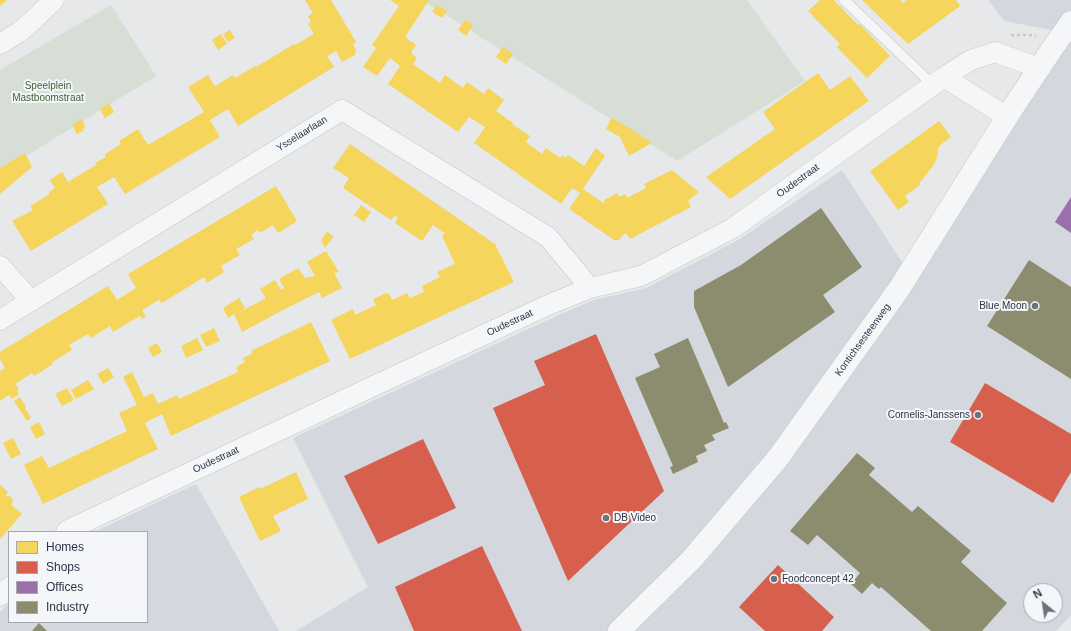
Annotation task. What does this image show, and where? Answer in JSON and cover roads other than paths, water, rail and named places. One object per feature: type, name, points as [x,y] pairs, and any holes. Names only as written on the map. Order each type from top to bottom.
[{"type":"street","points":[[0,44],[28,25],[54,0]]},
{"type":"street","name":"Kontichsesteenweg","points":[[620,631],[692,560],[778,458],[899,289],[1007,117],[1071,22]]},
{"type":"street","name":"Oudestraat","points":[[67,531],[363,391],[548,306],[590,288],[641,276],[733,228],[939,81],[971,60],[994,52],[1039,68]]},
{"type":"street","points":[[939,81],[1007,117]]},
{"type":"street","name":"Ysselaarlaan","points":[[0,320],[342,110],[548,237],[590,288]]},
{"type":"street","points":[[0,266],[31,301]]},
{"type":"street","points":[[0,596],[8,588]]},
{"type":"lane","points":[[844,0],[939,81]]},
{"type":"place","name":"Blue Moon","points":[[1035,306]]},
{"type":"place","name":"Cornelis-Janssens","points":[[978,415]]},
{"type":"place","name":"DB Video","points":[[606,518]]},
{"type":"place","name":"Foodconcept 42","points":[[774,579]]},
{"type":"park label","name":"Speelplein Mastboomstraat","points":[[48,92]]}]
